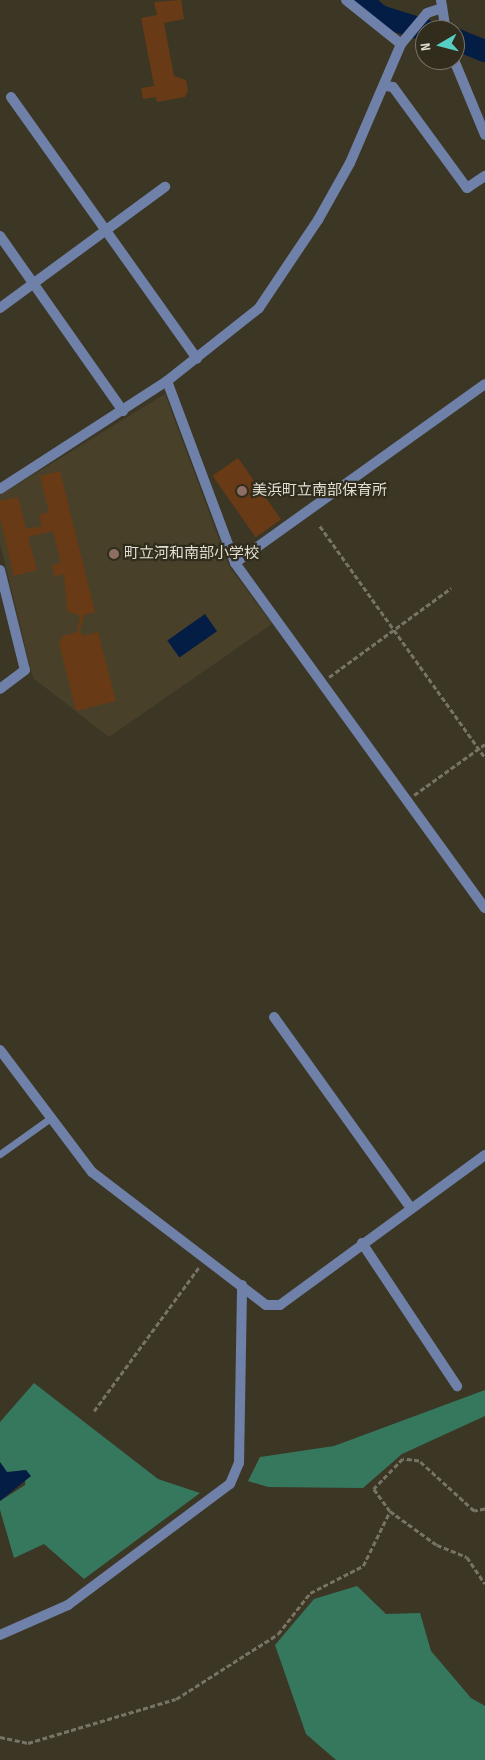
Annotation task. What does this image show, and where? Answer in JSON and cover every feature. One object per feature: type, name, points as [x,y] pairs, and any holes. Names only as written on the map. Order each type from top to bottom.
[{"type":"street","points":[[346,0],[401,44]]},
{"type":"street","points":[[0,489],[167,381],[259,308],[318,220],[386,86],[401,44],[427,13],[442,4],[444,20]]},
{"type":"street","points":[[458,70],[485,135]]},
{"type":"street","points":[[386,86],[394,87],[467,188],[485,176]]},
{"type":"street","points":[[11,98],[197,359]]},
{"type":"street","points":[[0,308],[165,187]]},
{"type":"street","points":[[0,236],[35,283],[123,411]]},
{"type":"street","points":[[167,381],[235,563],[485,908]]},
{"type":"street","points":[[235,563],[485,384]]},
{"type":"street","points":[[0,570],[25,670],[0,689]]},
{"type":"street","points":[[274,1017],[410,1207]]},
{"type":"street","points":[[0,1050],[49,1119],[92,1172],[266,1305],[280,1305],[410,1207],[485,1155]]},
{"type":"street","points":[[362,1243],[457,1386]]},
{"type":"street","points":[[0,1635],[68,1605],[230,1484],[239,1463],[242,1285]]},
{"type":"lane","points":[[0,1154],[49,1119]]},
{"type":"path","points":[[320,526],[485,757]]},
{"type":"path","points":[[322,682],[451,588]]},
{"type":"path","points":[[407,800],[485,744]]},
{"type":"path","points":[[94,1411],[206,1258]]},
{"type":"path","points":[[485,1509],[474,1511],[419,1461],[403,1459],[374,1489],[390,1511],[437,1545],[466,1557],[485,1584]]},
{"type":"path","points":[[0,1738],[28,1743],[176,1699],[278,1634],[310,1593],[363,1566],[390,1511]]},
{"type":"shaded area","name":"町立河和南部小学校","points":[[165,394],[229,566],[272,624],[109,737],[33,678],[0,543],[0,495]]},
{"type":"green space","points":[[34,1383],[158,1479],[200,1493],[84,1579],[44,1544],[14,1558],[0,1510],[0,1501],[25,1485],[26,1470],[7,1473],[0,1462],[0,1422]]},
{"type":"green space","points":[[485,1390],[485,1416],[402,1454],[363,1488],[268,1487],[248,1481],[260,1457],[334,1446]]},
{"type":"green space","points":[[357,1586],[386,1614],[420,1613],[431,1651],[471,1698],[485,1706],[485,1760],[336,1760],[306,1734],[275,1645],[314,1599]]},
{"type":"water","points":[[205,614],[217,631],[179,658],[167,640]]},
{"type":"water","points":[[0,1462],[7,1472],[26,1470],[31,1476],[0,1501]]},
{"type":"building","points":[[181,0],[184,19],[164,23],[174,76],[186,80],[188,91],[185,97],[157,102],[156,97],[143,99],[141,88],[154,86],[141,18],[157,15],[154,2]]},
{"type":"building","name":"美浜町立南部保育所","points":[[238,458],[281,519],[256,537],[213,476]]},
{"type":"building","points":[[60,471],[95,612],[84,615],[80,631],[83,636],[98,632],[116,701],[76,711],[59,643],[63,636],[77,632],[80,616],[67,611],[64,574],[55,577],[52,565],[61,563],[53,531],[28,537],[37,570],[14,576],[0,518],[0,501],[18,497],[26,529],[42,526],[39,515],[49,512],[40,476]]},
{"type":"waterway","points":[[361,0],[380,16],[415,27]]},
{"type":"waterway","points":[[465,43],[485,51]]},
{"type":"place","name":"美浜町立南部保育所","points":[[242,491]]},
{"type":"place","name":"町立河和南部小学校","points":[[114,554]]}]
